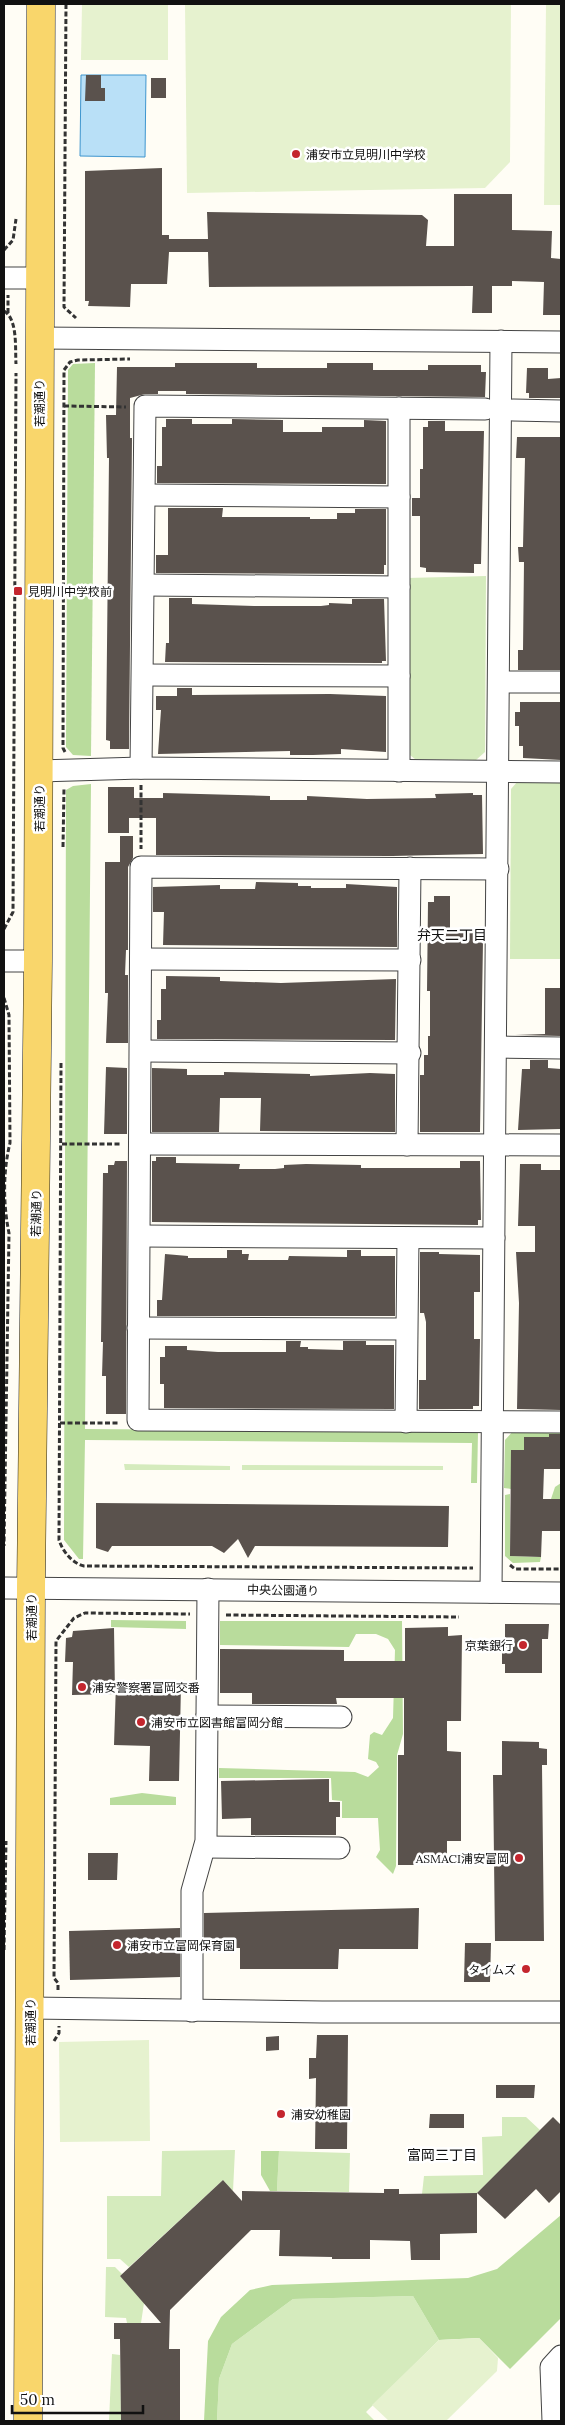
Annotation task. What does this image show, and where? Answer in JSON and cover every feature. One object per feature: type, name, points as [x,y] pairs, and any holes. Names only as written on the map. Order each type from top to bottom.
[{"type":"main road","name":"若潮通り","points":[[28,2421],[31,1588],[38,961],[41,4]]},
{"type":"street","points":[[4,278],[40,278]]},
{"type":"street","points":[[40,338],[561,342]]},
{"type":"street","points":[[491,1592],[501,341]]},
{"type":"street","points":[[141,774],[144,675],[145,406],[485,409]]},
{"type":"street","points":[[399,408],[399,771]]},
{"type":"street","points":[[513,410],[561,411]]},
{"type":"street","points":[[144,496],[399,497]]},
{"type":"street","points":[[144,586],[400,587]]},
{"type":"street","points":[[144,675],[399,676]]},
{"type":"street","points":[[499,682],[561,682]]},
{"type":"street","points":[[39,770],[141,774],[497,770],[561,772]]},
{"type":"street","points":[[498,869],[141,867],[138,1420],[561,1422]]},
{"type":"street","points":[[407,1145],[410,1053],[410,868]]},
{"type":"street","points":[[141,959],[410,960]]},
{"type":"street","points":[[4,960],[38,961]]},
{"type":"street","points":[[496,1047],[561,1048]]},
{"type":"street","points":[[141,1052],[410,1053]]},
{"type":"street","points":[[140,1144],[561,1145]]},
{"type":"street","points":[[140,1236],[494,1238]]},
{"type":"street","points":[[406,1422],[408,1238]]},
{"type":"street","points":[[138,1328],[406,1329]]},
{"type":"street","name":"中央公園通り","points":[[4,1588],[561,1593]]},
{"type":"street","points":[[192,2011],[192,1891],[205,1847],[208,1590]]},
{"type":"street","points":[[207,1716],[342,1716]]},
{"type":"street","points":[[205,1847],[339,1848]]},
{"type":"street","points":[[30,2008],[192,2011],[561,2012]]},
{"type":"street","points":[[553,2421],[551,2367],[561,2356]]},
{"type":"path","points":[[66,4],[64,307],[74,317],[80,318]]},
{"type":"path","points":[[4,311],[8,313],[13,327],[16,361],[13,912],[4,929]]},
{"type":"path","points":[[66,754],[63,748],[64,370],[66,364],[78,360],[122,361],[139,357]]},
{"type":"path","points":[[64,406],[145,406]]},
{"type":"path","points":[[141,774],[141,867]]},
{"type":"path","points":[[63,848],[63,789],[66,783]]},
{"type":"path","points":[[4,998],[9,1015],[10,1133],[5,1162],[6,1219],[9,1233],[4,1546]]},
{"type":"path","points":[[61,1055],[59,1540],[62,1548],[76,1564],[84,1566],[474,1568],[478,1564]]},
{"type":"path","points":[[62,1144],[140,1144]]},
{"type":"path","points":[[60,1423],[131,1422],[138,1420]]},
{"type":"path","points":[[54,2048],[54,2039],[59,2034],[58,1982],[54,1978],[56,1641],[74,1618],[85,1613],[459,1617]]},
{"type":"green space","points":[[82,4],[168,4],[168,60],[81,60]]},
{"type":"green space","points":[[185,4],[511,4],[510,162],[485,188],[187,193]]},
{"type":"green space","points":[[546,4],[561,4],[561,205],[544,205]]},
{"type":"green space","points":[[95,363],[91,756],[73,755],[66,747],[68,370],[73,364]]},
{"type":"green space","points":[[486,576],[485,752],[476,760],[415,759],[406,752],[407,578]]},
{"type":"green space","points":[[518,781],[561,781],[561,959],[510,959],[511,789]]},
{"type":"green space","points":[[91,784],[85,1429],[478,1432],[477,1483],[471,1483],[472,1443],[85,1440],[83,1559],[79,1559],[64,1540],[66,790],[73,786]]},
{"type":"green space","points":[[513,1431],[561,1431],[561,1437],[524,1437],[524,1450],[511,1450],[511,1489],[504,1488],[505,1440]]},
{"type":"green space","points":[[124,1464],[230,1466],[230,1470],[125,1470]]},
{"type":"green space","points":[[242,1465],[443,1466],[443,1470],[242,1470]]},
{"type":"green space","points":[[561,1483],[561,1499],[551,1499],[555,1487]]},
{"type":"green space","points":[[510,1494],[510,1556],[541,1557],[540,1562],[513,1563],[505,1556],[505,1495]]},
{"type":"green space","points":[[111,1620],[186,1621],[186,1629],[111,1627]]},
{"type":"green space","points":[[220,1621],[402,1621],[403,1734],[397,1755],[396,1866],[393,1874],[376,1857],[380,1850],[378,1818],[342,1818],[342,1801],[332,1800],[331,1778],[219,1778],[219,1768],[355,1772],[368,1777],[379,1767],[376,1762],[368,1759],[370,1735],[374,1732],[382,1735],[393,1718],[395,1650],[388,1639],[376,1634],[356,1634],[349,1647],[220,1645]]},
{"type":"green space","points":[[142,1793],[176,1797],[176,1805],[110,1805],[110,1798]]},
{"type":"green space","points":[[149,2040],[150,2141],[60,2142],[59,2042]]},
{"type":"green space","points":[[502,2117],[526,2117],[540,2130],[477,2193],[422,2194],[424,2176],[483,2175],[482,2137],[502,2136]]},
{"type":"green space","points":[[235,2150],[233,2191],[223,2180],[129,2267],[120,2259],[107,2259],[107,2196],[161,2196],[162,2151]]},
{"type":"green space","points":[[261,2151],[279,2151],[277,2191],[270,2191],[261,2175]]},
{"type":"green space","points":[[279,2151],[350,2153],[349,2192],[277,2191]]},
{"type":"green space","points":[[561,2215],[561,2318],[510,2369],[479,2338],[439,2340],[413,2296],[293,2299],[232,2344],[219,2379],[217,2421],[204,2421],[208,2341],[221,2317],[250,2290],[272,2285],[468,2278],[497,2269]]},
{"type":"green space","points":[[106,2267],[115,2267],[122,2274],[120,2276],[144,2303],[141,2323],[127,2323],[126,2318],[105,2317]]},
{"type":"green space","points":[[413,2296],[439,2340],[366,2412],[375,2421],[217,2421],[219,2379],[232,2344],[293,2299]]},
{"type":"green space","points":[[479,2338],[498,2358],[497,2371],[446,2421],[389,2421],[372,2405],[439,2340]]},
{"type":"green space","points":[[112,2354],[120,2355],[121,2421],[109,2421]]},
{"type":"water","points":[[81,75],[146,75],[145,157],[80,156]]},
{"type":"building","points":[[86,75],[101,75],[101,88],[105,88],[105,101],[85,101]]},
{"type":"building","points":[[151,78],[166,78],[166,98],[151,98]]},
{"type":"building","points":[[162,168],[162,235],[169,235],[169,239],[208,239],[207,212],[422,215],[428,220],[426,246],[454,246],[454,194],[512,194],[512,230],[552,231],[551,258],[561,259],[561,315],[543,315],[544,282],[512,281],[512,286],[492,286],[492,313],[472,313],[473,286],[209,287],[208,252],[169,252],[167,284],[131,284],[130,307],[88,306],[89,301],[85,301],[85,171]]},
{"type":"building","points":[[175,363],[257,363],[257,368],[327,368],[327,363],[373,363],[373,370],[428,370],[428,365],[481,365],[481,372],[486,372],[485,397],[186,394],[186,391],[158,391],[158,394],[145,394],[130,398],[130,438],[132,438],[129,749],[110,749],[110,741],[106,740],[109,458],[107,458],[106,415],[116,415],[117,367],[175,367]]},
{"type":"building","points":[[527,368],[548,368],[548,379],[561,378],[561,398],[529,398],[529,393],[526,393]]},
{"type":"building","points":[[166,419],[192,419],[192,424],[232,424],[232,419],[283,420],[283,432],[322,432],[322,427],[364,427],[364,420],[386,421],[386,484],[157,483],[157,466],[162,466],[162,427],[166,427]]},
{"type":"building","points":[[428,421],[445,421],[445,431],[484,431],[481,564],[474,564],[474,573],[426,572],[426,568],[420,567],[420,516],[412,516],[412,498],[420,498],[420,469],[423,469],[423,427],[428,427]]},
{"type":"building","points":[[517,437],[561,437],[561,670],[518,670],[518,650],[523,650],[524,562],[519,562],[518,547],[523,547],[525,458],[516,458]]},
{"type":"building","points":[[168,508],[223,508],[222,517],[310,517],[310,519],[337,519],[337,513],[355,513],[355,509],[386,509],[386,565],[384,565],[384,574],[156,573],[156,555],[168,555]]},
{"type":"building","points":[[169,598],[192,598],[192,604],[254,606],[321,606],[329,605],[329,603],[352,604],[352,599],[384,599],[386,661],[382,661],[382,663],[165,662],[166,643],[169,643]]},
{"type":"building","points":[[177,688],[192,688],[192,695],[330,694],[386,696],[386,752],[341,749],[341,754],[313,755],[290,755],[290,751],[158,754],[161,710],[156,710],[156,696],[177,696]]},
{"type":"building","points":[[520,702],[561,702],[561,760],[523,758],[523,746],[519,746],[519,726],[515,726],[515,712],[520,712]]},
{"type":"building","points":[[108,787],[134,787],[134,798],[163,798],[163,793],[270,796],[270,800],[307,800],[307,796],[367,799],[436,798],[435,794],[473,793],[473,795],[482,795],[483,854],[392,856],[156,855],[156,818],[129,818],[129,833],[108,833]]},
{"type":"building","points":[[120,836],[133,836],[133,858],[128,867],[128,950],[126,950],[125,975],[128,975],[128,1043],[106,1043],[108,993],[105,993],[105,862],[120,862]]},
{"type":"building","points":[[256,882],[298,883],[298,886],[311,886],[311,888],[346,888],[346,884],[397,887],[397,947],[163,945],[164,912],[153,912],[153,887],[220,885],[220,889],[255,889]]},
{"type":"building","points":[[434,896],[450,896],[450,932],[481,932],[481,941],[483,941],[480,1132],[420,1132],[420,1075],[424,1075],[424,1055],[428,1055],[428,1036],[430,1036],[430,991],[427,991],[428,902],[434,902]]},
{"type":"building","points":[[166,976],[220,977],[220,981],[281,983],[396,979],[395,1040],[157,1039],[157,1020],[161,1020],[161,989],[166,989]]},
{"type":"building","points":[[545,988],[561,988],[561,1036],[515,1035],[545,1034]]},
{"type":"building","points":[[530,1060],[548,1060],[548,1068],[561,1069],[561,1129],[518,1130],[522,1069],[530,1069]]},
{"type":"building","points":[[106,1067],[127,1068],[127,1134],[104,1134]]},
{"type":"building","points":[[152,1068],[187,1069],[187,1075],[224,1075],[224,1072],[310,1074],[310,1076],[370,1073],[395,1074],[395,1132],[260,1131],[261,1098],[220,1098],[219,1132],[152,1132]]},
{"type":"building","points":[[156,1157],[176,1157],[176,1163],[240,1164],[239,1169],[275,1169],[284,1168],[284,1165],[306,1164],[361,1165],[361,1168],[460,1168],[460,1161],[480,1161],[481,1220],[478,1220],[478,1225],[152,1222],[152,1161],[156,1161]]},
{"type":"building","points":[[115,1161],[127,1161],[126,1414],[106,1414],[106,1376],[102,1376],[103,1173],[108,1173],[108,1165],[114,1165]]},
{"type":"building","points":[[520,1164],[541,1164],[541,1170],[561,1170],[561,1410],[517,1409],[519,1303],[516,1252],[535,1252],[535,1226],[518,1226]]},
{"type":"building","points":[[227,1250],[242,1250],[242,1254],[249,1254],[248,1260],[288,1260],[289,1256],[347,1257],[347,1250],[361,1250],[361,1256],[395,1256],[395,1316],[157,1316],[157,1300],[162,1300],[165,1254],[188,1256],[188,1258],[227,1258]]},
{"type":"building","points":[[420,1252],[480,1255],[480,1292],[474,1292],[474,1339],[480,1339],[479,1406],[473,1406],[473,1409],[419,1409],[419,1380],[426,1380],[426,1322],[424,1313],[420,1313]]},
{"type":"building","points":[[286,1341],[301,1341],[300,1347],[308,1347],[308,1349],[343,1350],[343,1341],[366,1341],[366,1345],[394,1345],[394,1409],[164,1408],[164,1384],[160,1384],[160,1357],[165,1357],[165,1346],[187,1346],[187,1350],[218,1352],[286,1352]]},
{"type":"building","points":[[549,1434],[561,1434],[561,1469],[544,1469],[543,1499],[561,1499],[561,1531],[542,1531],[541,1557],[510,1556],[511,1450],[524,1450],[524,1437],[549,1437]]},
{"type":"building","points":[[96,1503],[449,1506],[448,1547],[255,1546],[248,1558],[238,1539],[224,1553],[212,1546],[112,1546],[108,1552],[96,1548]]},
{"type":"building","name":"京葉銀行","points":[[505,1624],[549,1624],[548,1639],[542,1639],[542,1673],[505,1673],[505,1664],[502,1664],[502,1651],[505,1650]]},
{"type":"building","points":[[448,1627],[448,1636],[462,1635],[461,1721],[447,1721],[447,1751],[461,1752],[461,1841],[447,1841],[447,1865],[398,1865],[398,1755],[404,1755],[404,1698],[336,1698],[337,1704],[252,1704],[252,1693],[220,1693],[220,1649],[344,1650],[344,1661],[405,1661],[405,1628]]},
{"type":"building","points":[[114,1628],[115,1694],[72,1695],[73,1662],[65,1662],[66,1638],[72,1637],[73,1631]]},
{"type":"building","name":"浦安市立図書館富岡分館","points":[[116,1683],[181,1684],[179,1781],[149,1781],[150,1746],[114,1745]]},
{"type":"building","name":"ASMACI浦安富岡","points":[[502,1741],[539,1742],[539,1748],[547,1749],[547,1765],[542,1765],[544,1941],[495,1941],[493,1775],[502,1775]]},
{"type":"building","points":[[329,1779],[329,1802],[340,1802],[340,1817],[336,1817],[336,1835],[251,1835],[251,1818],[222,1819],[221,1781]]},
{"type":"building","points":[[88,1853],[118,1853],[117,1880],[88,1880]]},
{"type":"building","points":[[419,1908],[418,1949],[339,1949],[338,1969],[240,1969],[240,1948],[204,1948],[204,1913]]},
{"type":"building","points":[[180,1928],[180,1977],[70,1980],[69,1931]]},
{"type":"building","points":[[465,1943],[491,1943],[490,1982],[464,1982]]},
{"type":"building","points":[[317,2035],[348,2035],[347,2149],[315,2149],[316,2078],[309,2079],[309,2058],[316,2058]]},
{"type":"building","points":[[279,2036],[279,2050],[266,2051],[266,2037]]},
{"type":"building","points":[[496,2085],[535,2085],[534,2098],[496,2098]]},
{"type":"building","points":[[430,2114],[464,2114],[464,2128],[429,2128]]},
{"type":"building","points":[[553,2117],[561,2125],[561,2191],[549,2203],[536,2189],[505,2219],[477,2193]]},
{"type":"building","points":[[223,2180],[242,2201],[242,2191],[384,2193],[384,2189],[399,2189],[399,2194],[477,2193],[477,2233],[440,2234],[440,2260],[411,2260],[410,2241],[370,2240],[370,2259],[332,2259],[332,2257],[279,2256],[280,2230],[251,2230],[170,2310],[169,2349],[180,2349],[180,2421],[121,2421],[120,2339],[114,2339],[114,2323],[161,2323],[120,2276]]},
{"type":"place","name":"浦安市立見明川中学校","points":[[296,154]]},
{"type":"place","name":"見明川中学校前","points":[[18,591]]},
{"type":"place","name":"京葉銀行","points":[[523,1645]]},
{"type":"place","name":"浦安警察署富岡交番","points":[[82,1687]]},
{"type":"place","name":"浦安市立図書館富岡分館","points":[[141,1722]]},
{"type":"place","name":"ASMACI浦安富岡","points":[[519,1858]]},
{"type":"place","name":"浦安市立富岡保育園","points":[[117,1945]]},
{"type":"place","name":"タイムズ","points":[[526,1969]]},
{"type":"place","name":"浦安幼稚園","points":[[281,2114]]},
{"type":"district","name":"弁天二丁目","points":[[452,935]]},
{"type":"district","name":"富岡三丁目","points":[[442,2155]]}]
